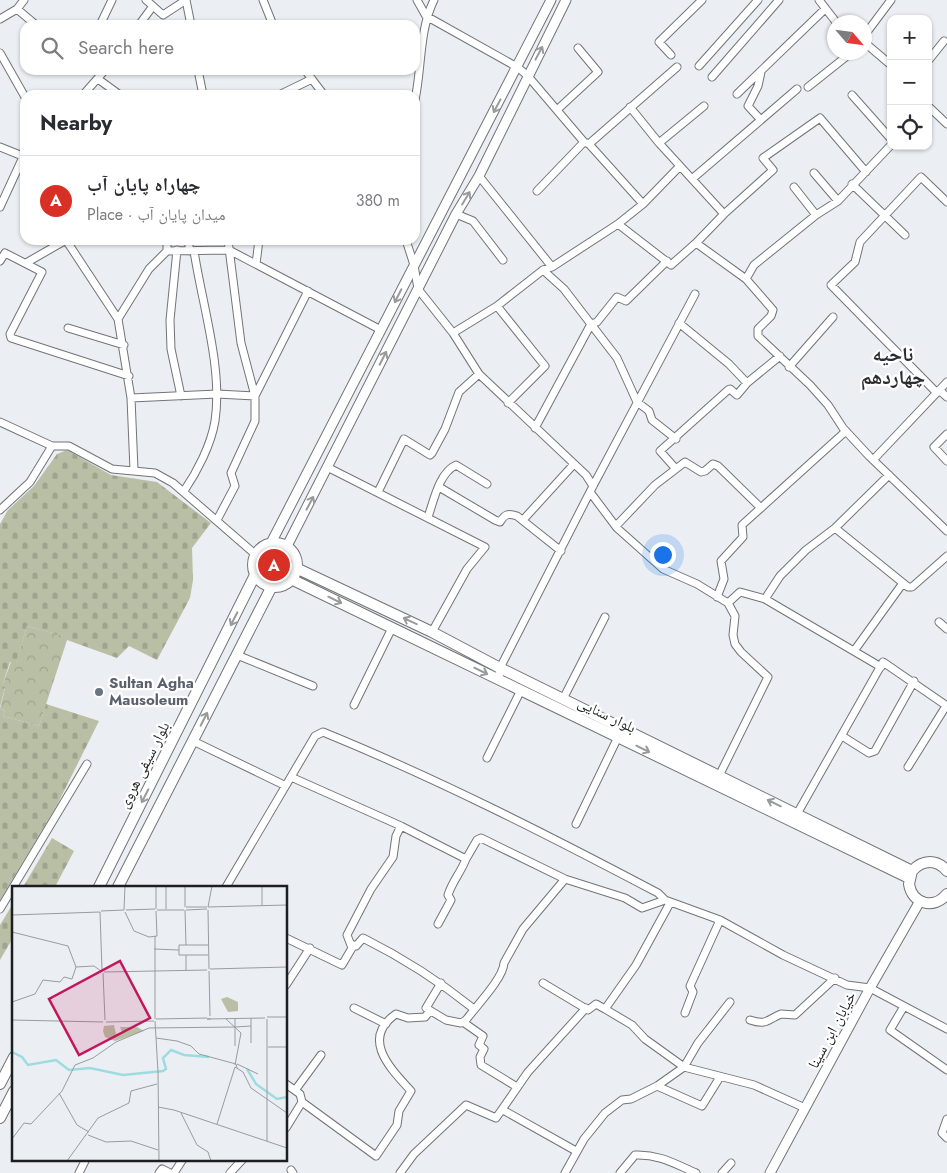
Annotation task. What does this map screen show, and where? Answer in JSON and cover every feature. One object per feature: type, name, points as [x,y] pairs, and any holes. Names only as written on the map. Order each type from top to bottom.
[{"type":"main road","points":[[271,543],[287,546],[295,556],[296,568],[291,579],[279,586],[265,585],[255,576],[253,561],[255,554],[259,549],[271,543]]},
{"type":"main road","name":"بلوار سنایی","points":[[296,568],[432,632],[521,690],[911,875]]},
{"type":"main road","name":"بلوار سیفی هروی","points":[[100,886],[255,576]]},
{"type":"main road","name":"بلوار سنایی","points":[[291,579],[392,628],[563,699],[798,814],[911,875]]},
{"type":"main road","points":[[119,886],[272,586]]},
{"type":"main road","points":[[155,775],[171,783]]},
{"type":"main road","points":[[946,869],[936,863],[926,862],[911,875],[910,889],[920,901],[931,904],[947,896]]},
{"type":"main road","points":[[0,1084],[12,1061]]},
{"type":"main road","points":[[0,1118],[12,1095]]},
{"type":"street","points":[[0,19],[17,9],[24,0]]},
{"type":"street","points":[[102,20],[112,0]]},
{"type":"street","points":[[146,0],[163,15],[186,0],[190,20]]},
{"type":"street","points":[[263,0],[271,20]]},
{"type":"street","points":[[417,0],[426,16],[517,68],[527,76],[643,204]]},
{"type":"street","points":[[417,90],[421,72],[426,16],[434,0]]},
{"type":"street","points":[[271,543],[552,0]]},
{"type":"street","points":[[287,546],[329,468],[456,214],[479,176],[566,0]]},
{"type":"street","points":[[671,55],[659,42],[702,0]]},
{"type":"street","points":[[699,66],[758,0]]},
{"type":"street","points":[[712,77],[779,0]]},
{"type":"street","points":[[819,0],[830,15]]},
{"type":"street","points":[[872,24],[887,2]]},
{"type":"street","points":[[143,20],[153,6]]},
{"type":"street","points":[[17,9],[30,20]]},
{"type":"street","points":[[737,94],[825,9]]},
{"type":"street","points":[[929,60],[944,41]]},
{"type":"street","points":[[558,109],[598,72],[578,48]]},
{"type":"street","points":[[872,49],[887,62]]},
{"type":"street","points":[[0,53],[21,90]]},
{"type":"street","points":[[808,87],[842,60]]},
{"type":"street","points":[[537,191],[587,143],[677,67]]},
{"type":"street","points":[[760,119],[748,106],[758,86],[761,72]]},
{"type":"street","points":[[88,90],[101,75]]},
{"type":"street","points":[[199,75],[202,90]]},
{"type":"street","points":[[309,75],[320,90]]},
{"type":"street","points":[[289,90],[312,78]]},
{"type":"street","points":[[98,79],[113,90]]},
{"type":"street","points":[[692,179],[797,89]]},
{"type":"street","points":[[852,94],[887,134]]},
{"type":"street","points":[[658,143],[704,106]]},
{"type":"street","points":[[630,107],[658,143],[724,214]]},
{"type":"street","points":[[932,112],[947,124]]},
{"type":"street","points":[[618,224],[672,265],[724,214],[773,170],[763,158],[820,118],[866,172]]},
{"type":"street","points":[[0,147],[20,155]]},
{"type":"street","points":[[746,279],[754,265],[816,215],[838,201],[852,184],[887,149]]},
{"type":"street","points":[[0,208],[20,166]]},
{"type":"street","points":[[453,333],[497,306],[543,270],[552,267],[618,224],[643,204],[680,166]]},
{"type":"street","points":[[814,173],[838,201]]},
{"type":"street","points":[[479,176],[552,267]]},
{"type":"street","points":[[947,202],[921,177],[860,242],[855,262],[831,285],[938,391],[947,397]]},
{"type":"street","points":[[852,184],[884,217],[905,235]]},
{"type":"street","points":[[794,187],[816,215]]},
{"type":"street","points":[[456,214],[473,221],[503,260]]},
{"type":"street","points":[[696,243],[746,279],[772,306],[771,316],[757,332],[816,392],[846,431],[873,460],[947,531]]},
{"type":"street","points":[[26,263],[57,245]]},
{"type":"street","points":[[69,245],[118,319],[132,398],[134,470]]},
{"type":"street","points":[[167,245],[168,251]]},
{"type":"street","points":[[184,491],[205,450],[214,423],[217,394],[190,245]]},
{"type":"street","points":[[217,520],[235,486],[231,473],[255,421],[255,396],[242,343],[228,245]]},
{"type":"street","points":[[256,264],[258,245]]},
{"type":"street","points":[[408,245],[414,265],[418,289],[453,333],[479,374],[586,475],[592,489],[616,526],[663,569],[697,584],[728,603],[735,616],[735,644],[768,677],[719,776]]},
{"type":"street","points":[[177,250],[170,320],[171,348],[181,396]]},
{"type":"street","points":[[118,319],[148,268],[168,251],[229,250],[381,330]]},
{"type":"street","points":[[0,261],[2,252],[40,270],[42,274],[10,334],[11,338],[129,376]]},
{"type":"street","points":[[535,428],[591,324],[596,322],[617,297],[626,301],[667,261]]},
{"type":"street","points":[[543,270],[556,280],[617,358],[637,402],[649,411],[653,421],[660,424],[676,439]]},
{"type":"street","points":[[255,396],[308,291]]},
{"type":"street","points":[[499,674],[592,489],[695,294]]},
{"type":"street","points":[[497,306],[545,366],[508,403]]},
{"type":"street","points":[[790,366],[833,317]]},
{"type":"street","points":[[678,323],[729,364],[747,384]]},
{"type":"street","points":[[68,328],[124,345]]},
{"type":"street","points":[[676,470],[660,451],[676,439],[728,390],[730,389],[737,395],[780,356]]},
{"type":"street","points":[[378,492],[404,439],[430,455],[432,453],[445,429],[459,392],[479,374]]},
{"type":"street","points":[[873,460],[947,382]]},
{"type":"street","points":[[132,398],[217,394],[255,396]]},
{"type":"street","points":[[0,422],[52,446],[69,446],[112,469],[155,473],[184,491],[255,554]]},
{"type":"street","points":[[717,597],[724,579],[721,561],[743,537],[742,525],[846,431]]},
{"type":"street","points":[[947,434],[934,447],[947,461]]},
{"type":"street","points":[[323,443],[337,450]]},
{"type":"street","points":[[0,510],[30,482],[52,446]]},
{"type":"street","points":[[616,526],[655,485],[684,462],[700,472],[705,471],[713,464],[716,465],[761,508]]},
{"type":"street","points":[[522,520],[574,464]]},
{"type":"street","points":[[428,517],[439,487],[449,469],[456,465],[487,484]]},
{"type":"street","points":[[329,468],[484,547],[467,569],[432,632]]},
{"type":"street","points":[[765,599],[780,576],[806,550],[835,528],[889,475]]},
{"type":"street","points":[[439,487],[500,522],[504,516],[509,514],[522,520],[561,551]]},
{"type":"street","points":[[835,528],[908,587],[912,587],[947,556]]},
{"type":"street","points":[[854,651],[903,583]]},
{"type":"street","points":[[728,603],[740,592],[765,599],[881,668]]},
{"type":"street","points":[[563,699],[604,617]]},
{"type":"street","points":[[939,622],[947,629]]},
{"type":"street","points":[[354,706],[392,628]]},
{"type":"street","points":[[237,655],[314,686]]},
{"type":"street","points":[[798,814],[885,662],[914,681],[946,706],[908,767]]},
{"type":"street","points":[[842,736],[869,753],[875,751],[914,681]]},
{"type":"street","points":[[488,758],[521,690]]},
{"type":"street","points":[[227,886],[284,785],[291,777],[315,736],[324,732],[419,772],[522,822],[658,893],[668,902],[720,920],[784,956],[847,985],[870,988],[903,1008],[947,1029]]},
{"type":"street","points":[[576,824],[618,737]]},
{"type":"street","points":[[193,741],[284,785]]},
{"type":"street","points":[[14,886],[87,764]]},
{"type":"street","points":[[291,777],[401,826],[466,859]]},
{"type":"street","points":[[288,939],[342,965],[352,948],[347,935],[372,889],[393,857],[396,836],[401,826]]},
{"type":"street","points":[[438,924],[450,900],[448,896],[450,889],[459,877],[466,859],[477,840],[481,838],[565,879],[625,898],[642,908],[668,902]]},
{"type":"street","points":[[442,983],[426,1006],[430,1011],[456,1023],[463,1022],[504,968],[504,963],[523,929],[565,879]]},
{"type":"street","points":[[0,909],[12,889]]},
{"type":"street","name":"خیابان ابن سینا","points":[[770,1173],[870,988],[920,901]]},
{"type":"street","points":[[605,1009],[636,965],[668,902]]},
{"type":"street","points":[[685,1013],[693,992],[690,986],[720,920]]},
{"type":"street","points":[[351,944],[356,946],[363,938],[406,960],[442,983],[474,1009]]},
{"type":"street","points":[[288,982],[310,948]]},
{"type":"street","points":[[750,1020],[760,1024],[773,1021],[781,1014],[795,1015],[835,978]]},
{"type":"street","points":[[543,983],[586,1008],[591,1010],[596,1004],[632,1025],[645,1038],[684,1067],[720,1078],[754,1085],[805,1108]]},
{"type":"street","points":[[565,1173],[576,1151],[605,1113],[622,1100],[630,1099],[657,1086],[684,1067],[698,1042],[730,1002]]},
{"type":"street","points":[[354,1008],[386,1024]]},
{"type":"street","points":[[400,1173],[414,1154],[466,1105],[472,1106],[493,1119],[503,1110],[504,1104],[517,1087],[586,1008]]},
{"type":"street","points":[[903,1008],[890,1030],[947,1070]]},
{"type":"street","points":[[302,1102],[376,1156],[389,1140],[397,1125],[398,1111],[411,1091],[383,1057],[379,1038],[386,1024],[396,1014],[408,1018],[425,1017],[430,1011]]},
{"type":"street","points":[[463,1022],[483,1036],[479,1045],[484,1050],[479,1062],[481,1065],[517,1087]]},
{"type":"street","points":[[296,1089],[320,1055]]},
{"type":"street","points":[[657,1086],[702,1106],[720,1078]]},
{"type":"street","points":[[288,1085],[296,1089],[302,1098],[302,1102],[288,1125]]},
{"type":"street","points":[[503,1110],[576,1151]]},
{"type":"street","points":[[947,1119],[942,1133],[947,1138]]},
{"type":"street","points":[[620,1173],[635,1155],[668,1159],[696,1173]]},
{"type":"street","points":[[79,1173],[86,1160]]},
{"type":"street","points":[[174,1173],[182,1160]]},
{"type":"street","points":[[231,1173],[242,1160]]},
{"type":"street","points":[[722,1173],[731,1162]]},
{"type":"street","points":[[158,1173],[162,1169],[170,1173]]},
{"type":"green space","points":[[67,450],[111,475],[157,482],[211,523],[192,548],[193,580],[190,598],[157,660],[129,646],[117,658],[67,640],[67,637],[27,626],[16,664],[10,662],[2,686],[5,687],[0,707],[0,524],[8,510],[34,486],[57,454]]},
{"type":"green space","points":[[27,626],[68,637],[39,726],[3,716],[5,710],[0,709],[5,688],[2,686],[11,662],[16,663]]},
{"type":"green space","points":[[46,704],[99,721],[57,805],[0,900],[0,709],[5,710],[3,716],[39,726]]},
{"type":"green space","points":[[52,838],[74,851],[56,886],[24,886]]},
{"type":"green space","points":[[12,905],[12,939],[0,960],[0,925]]},
{"type":"place","name":"چهاراه پایان آب","points":[[274,565]]},
{"type":"place","name":"Sultan Agha Mausoleum","points":[[99,692]]},
{"type":"district","name":"ناحیه چهاردهم","points":[[893,366]]}]
